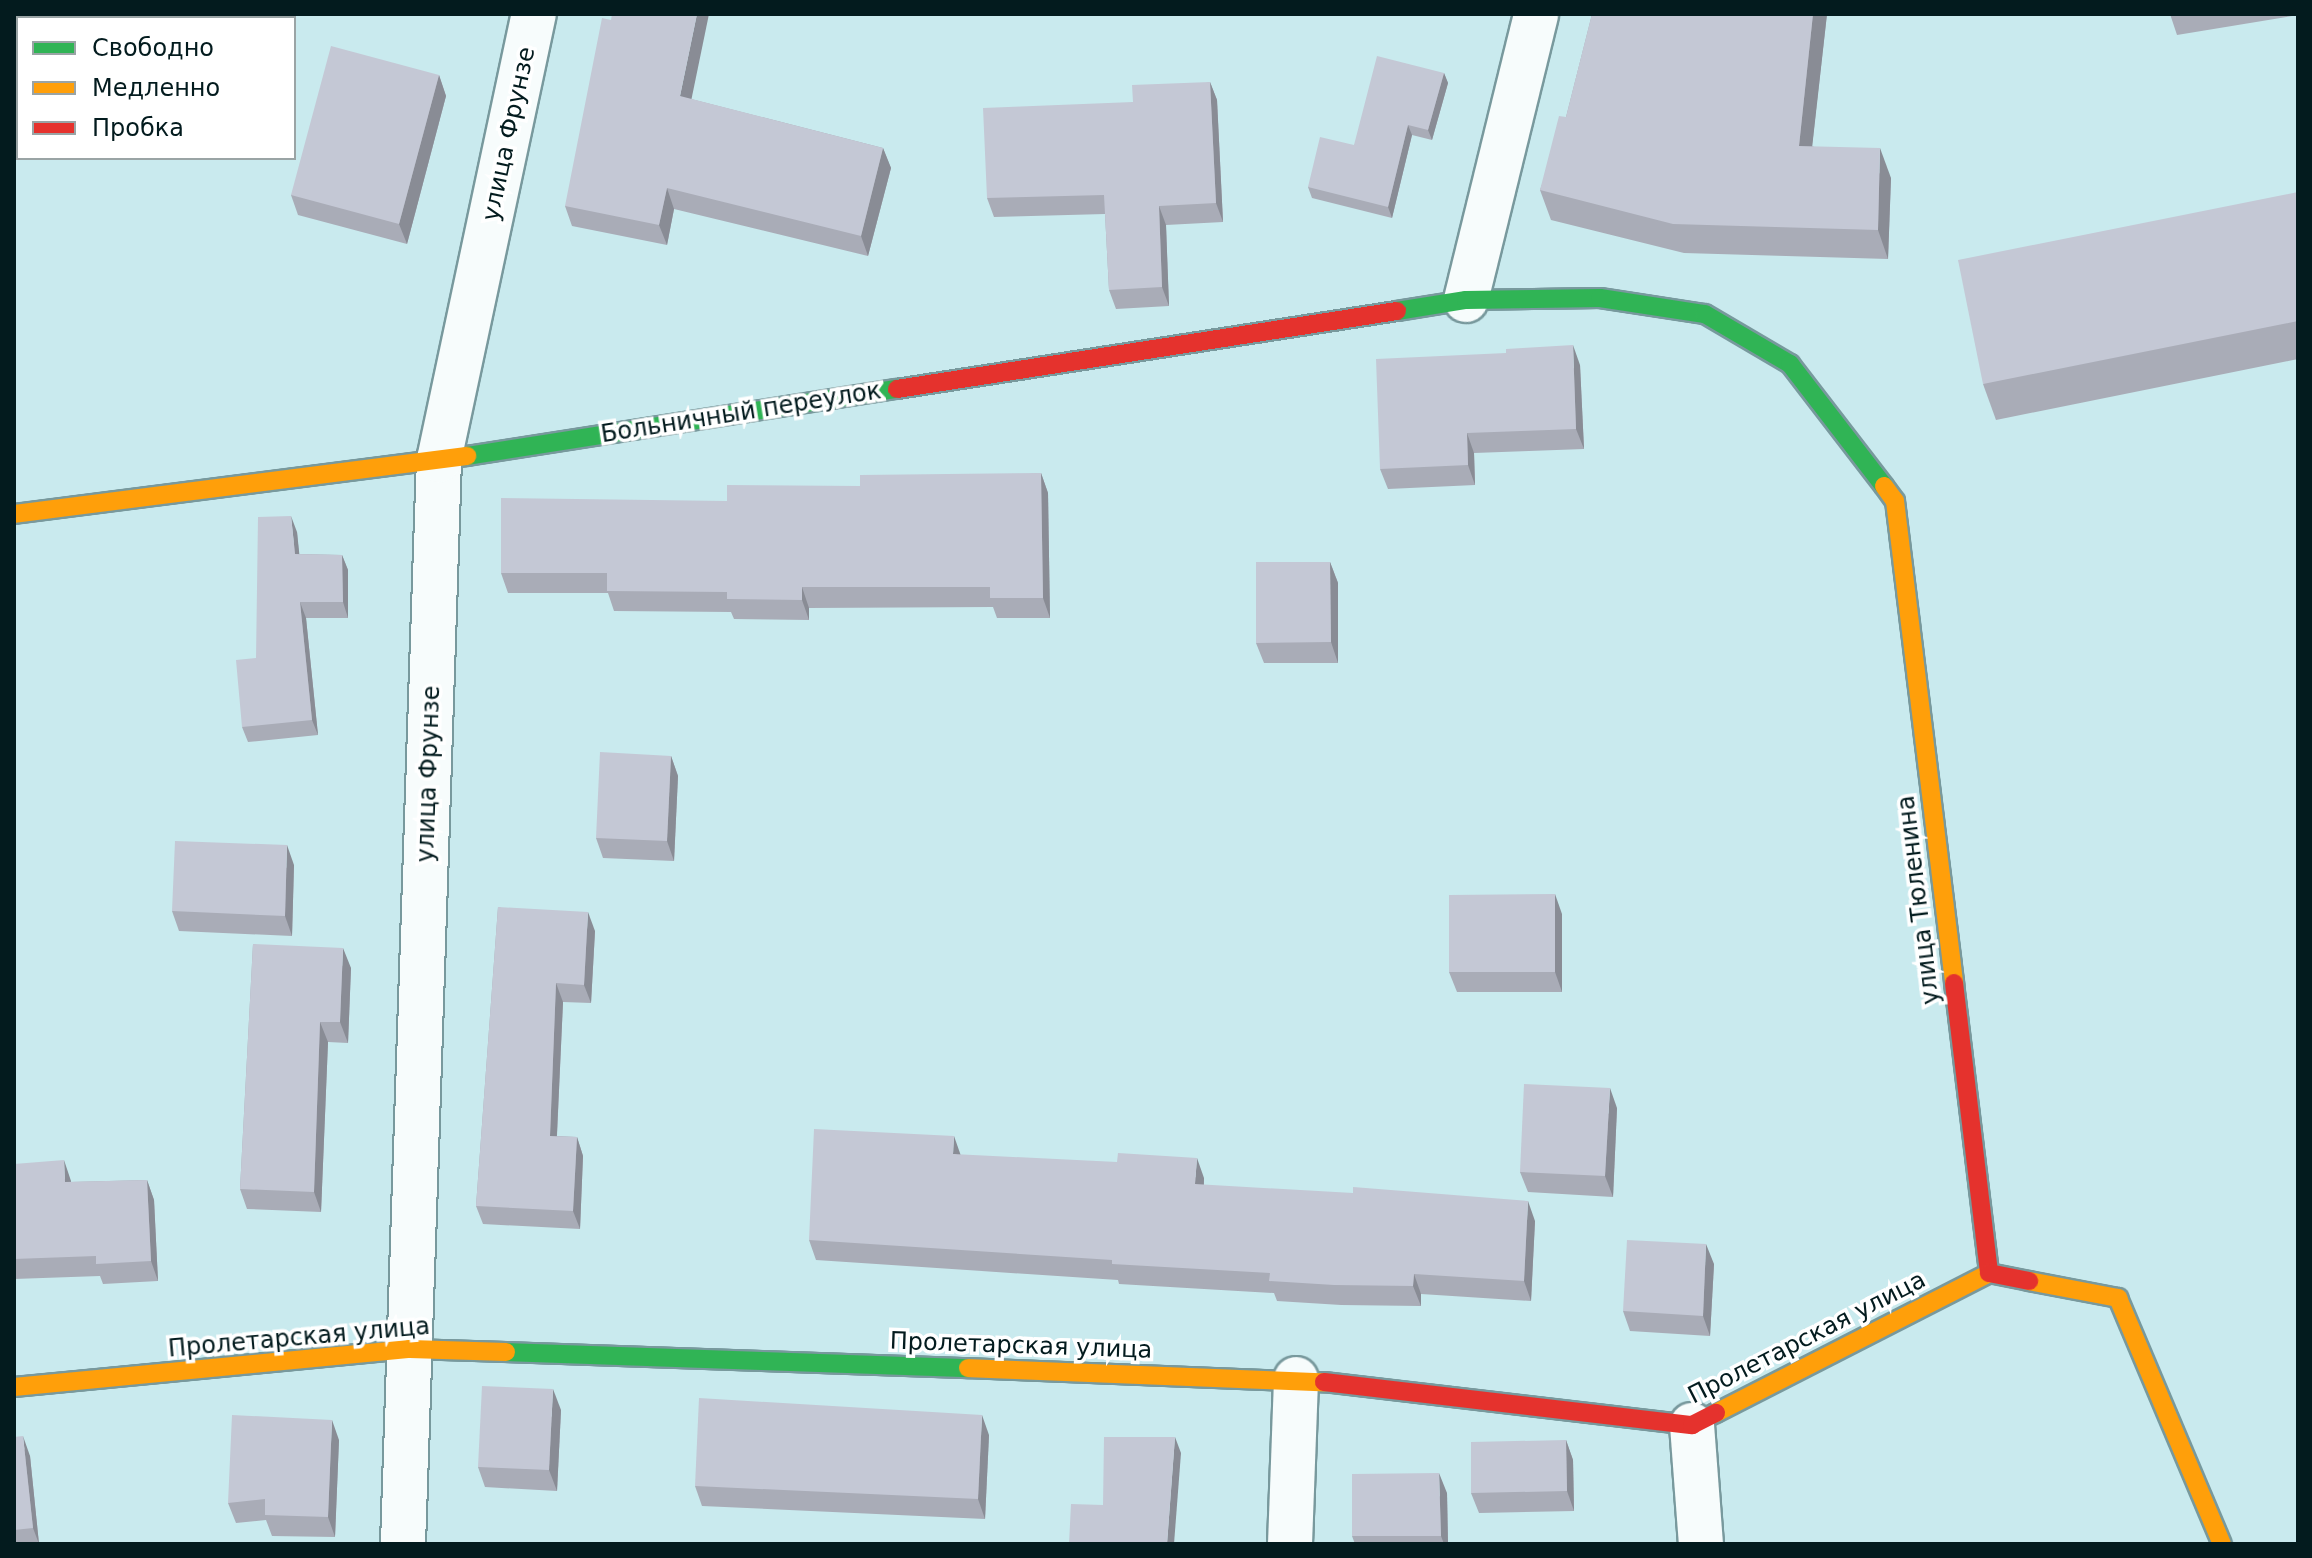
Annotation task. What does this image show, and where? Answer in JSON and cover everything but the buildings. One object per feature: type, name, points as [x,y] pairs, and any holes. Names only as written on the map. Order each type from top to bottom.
[{"type":"street","name":"улица Фрунзе","points":[[403,1544],[439,460],[534,14]]},
{"type":"street","points":[[1466,300],[1536,14]]},
{"type":"street","name":"Больничный переулок","points":[[14,514],[439,460],[1466,300],[1600,298]]},
{"type":"street","name":"улица Тюленина","points":[[1600,298],[1705,314],[1790,364],[1895,501],[1989,1273]]},
{"type":"street","points":[[1989,1273],[2118,1298],[2222,1544]]},
{"type":"street","name":"Пролетарская улица","points":[[14,1387],[410,1349],[1296,1379],[1692,1425],[1989,1273]]},
{"type":"street","points":[[1290,1544],[1296,1379]]},
{"type":"street","points":[[1692,1425],[1701,1544]]},
{"type":"traffic: fast","points":[[1397,311],[1466,300],[1600,298],[1705,314],[1790,364],[1884,486]]},
{"type":"traffic: fast","points":[[467,456],[897,389]]},
{"type":"traffic: fast","points":[[506,1352],[968,1368]]},
{"type":"traffic: slow","points":[[14,514],[467,456]]},
{"type":"traffic: slow","points":[[1884,486],[1895,501],[1954,983]]},
{"type":"traffic: slow","points":[[1716,1413],[1989,1273]]},
{"type":"traffic: slow","points":[[2029,1281],[2118,1298],[2222,1544]]},
{"type":"traffic: slow","points":[[14,1387],[410,1349],[506,1352]]},
{"type":"traffic: slow","points":[[968,1368],[1324,1382]]},
{"type":"traffic: jam","points":[[897,389],[1397,311]]},
{"type":"traffic: jam","points":[[1954,983],[1989,1273],[2029,1281]]},
{"type":"traffic: jam","points":[[1324,1382],[1692,1425],[1716,1413]]}]
